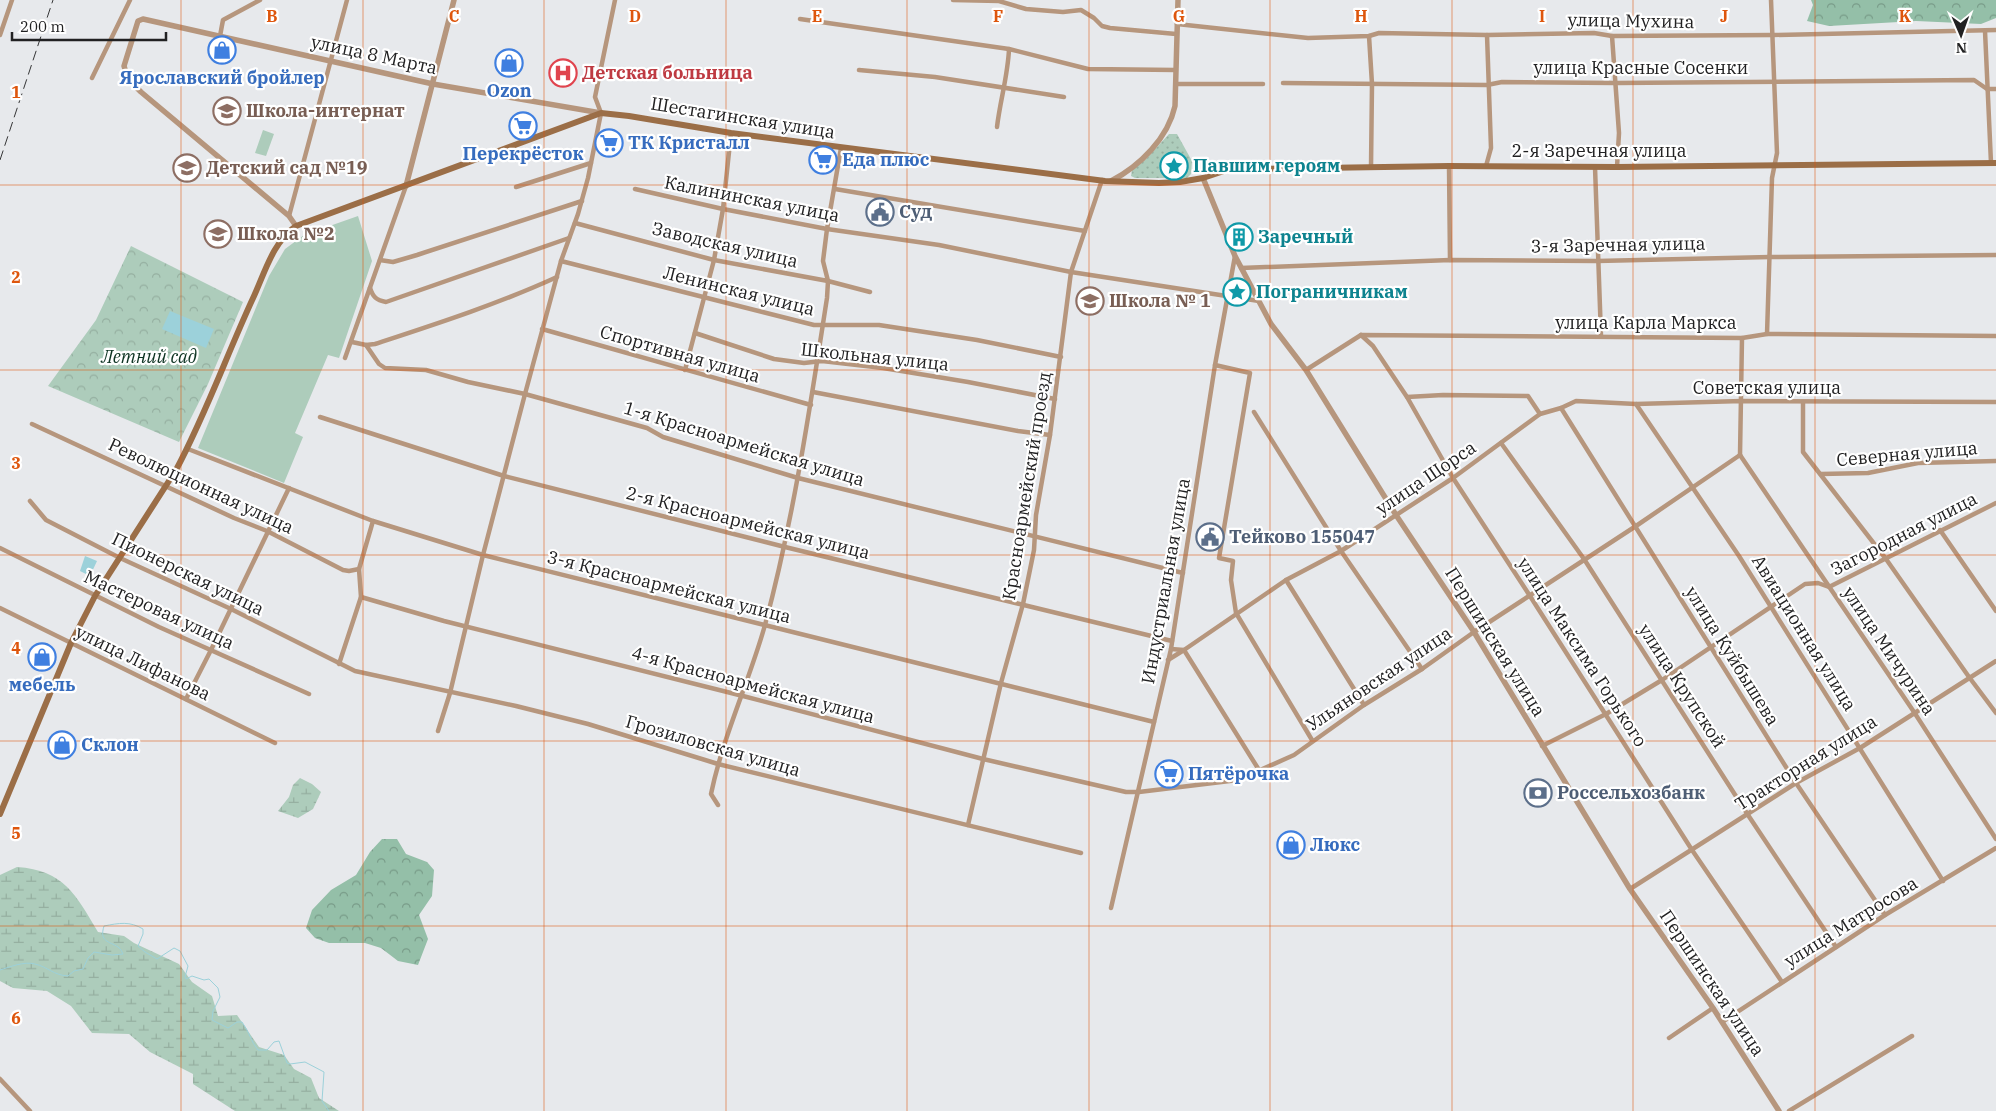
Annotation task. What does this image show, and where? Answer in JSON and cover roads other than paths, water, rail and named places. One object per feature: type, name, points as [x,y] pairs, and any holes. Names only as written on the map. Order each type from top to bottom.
[{"type":"main road","name":"Шестагинская улица","points":[[296,226],[601,113],[841,148],[1111,181],[1180,182],[1203,178]]},
{"type":"main road","name":"2-я Заречная улица","points":[[1203,178],[1227,170],[1371,167],[1617,168],[1994,163]]},
{"type":"main road","points":[[0,814],[71,643],[95,596],[167,487],[188,449],[270,259],[282,237],[296,226]]},
{"type":"street","points":[[0,35],[12,0]]},
{"type":"street","points":[[92,78],[130,0]]},
{"type":"street","points":[[220,36],[223,20],[260,0]]},
{"type":"street","points":[[296,226],[289,216],[347,0]]},
{"type":"street","points":[[345,358],[406,186],[454,0]]},
{"type":"street","points":[[438,731],[450,693],[483,555],[542,329],[561,261],[582,201],[601,113],[595,97],[615,0]]},
{"type":"street","points":[[953,0],[999,1],[1026,9],[1045,11],[1082,10],[1102,26],[1176,34]]},
{"type":"street","points":[[1111,181],[1130,168],[1153,148],[1172,120],[1175,106],[1178,0]]},
{"type":"street","points":[[1767,334],[1772,178],[1777,153],[1772,0]]},
{"type":"street","name":"улица 8 Марта","points":[[289,216],[128,79],[124,66],[137,23],[143,19],[433,84],[601,113]]},
{"type":"street","points":[[800,19],[1009,49],[1088,69],[1176,70]]},
{"type":"street","name":"улица Мухина","points":[[1177,24],[1308,38],[1369,36],[1380,33],[1487,35],[1594,33],[1612,36],[1773,35],[1996,30]]},
{"type":"street","points":[[1985,31],[1994,163]]},
{"type":"street","points":[[1486,166],[1490,148],[1487,35]]},
{"type":"street","points":[[1369,36],[1372,84],[1371,167]]},
{"type":"street","points":[[1612,36],[1619,133],[1617,168]]},
{"type":"street","points":[[997,127],[1009,49]]},
{"type":"street","points":[[859,70],[935,77],[1064,97]]},
{"type":"street","name":"улица Красные Сосенки","points":[[1283,83],[1487,85],[1502,82],[1974,80],[1988,89],[1996,89]]},
{"type":"street","points":[[1176,84],[1264,84]]},
{"type":"street","points":[[684,370],[714,260],[723,209],[731,133]]},
{"type":"street","points":[[718,804],[711,794],[718,764],[743,696],[764,626],[785,547],[798,478],[823,324],[828,281],[823,261],[841,148]]},
{"type":"street","points":[[516,187],[591,163]]},
{"type":"street","points":[[1449,166],[1450,260]]},
{"type":"street","points":[[1595,167],[1597,261],[1602,336]]},
{"type":"street","points":[[1129,182],[1130,168]]},
{"type":"street","name":"Першинская улица","points":[[1203,178],[1235,256],[1271,324],[1306,370],[1396,515],[1474,632],[1630,889],[1713,1008],[1779,1111]]},
{"type":"street","name":"Красноармейский проезд","points":[[968,825],[1001,683],[1023,604],[1034,550],[1036,514],[1050,435],[1071,272],[1102,180]]},
{"type":"street","name":"Калининская улица","points":[[635,189],[723,209],[827,229],[939,245],[1071,272],[1258,301]]},
{"type":"street","points":[[835,189],[1085,231]]},
{"type":"street","points":[[380,260],[394,262],[417,256],[582,201]]},
{"type":"street","name":"Заводская улица","points":[[575,222],[714,260],[828,281],[870,292]]},
{"type":"street","points":[[370,288],[373,296],[378,301],[386,302],[569,238]]},
{"type":"street","name":"3-я Заречная улица","points":[[1241,268],[1450,260],[1597,261],[1770,256],[1996,255]]},
{"type":"street","name":"Индустриальная улица","points":[[1111,908],[1171,649],[1214,365],[1235,256]]},
{"type":"street","name":"Ленинская улица","points":[[561,261],[814,325],[879,325],[1061,357]]},
{"type":"street","points":[[352,342],[366,345],[448,320],[557,277]]},
{"type":"street","name":"Спортивная улица","points":[[542,329],[811,405]]},
{"type":"street","name":"Школьная улица","points":[[695,334],[774,359],[804,363],[816,362],[883,368],[1055,399]]},
{"type":"street","name":"улица Карла Маркса","points":[[1362,335],[1742,338],[1767,334],[1996,336]]},
{"type":"street","points":[[1306,370],[1362,335]]},
{"type":"street","name":"улица Максима Горького","points":[[1362,335],[1373,346],[1407,397],[1453,478],[1692,850],[1782,982]]},
{"type":"street","points":[[1740,455],[1742,338]]},
{"type":"street","name":"1-я Красноармейская улица","points":[[366,345],[379,364],[385,368],[426,370],[468,382],[525,394],[646,428],[663,436],[798,478],[1182,573]]},
{"type":"street","points":[[1214,365],[1250,373],[1219,558],[1233,561],[1231,580],[1236,613],[1312,740]]},
{"type":"street","points":[[813,392],[1018,431],[1050,435]]},
{"type":"street","points":[[1407,397],[1443,395],[1528,396],[1540,414]]},
{"type":"street","name":"Советская улица","points":[[1540,414],[1576,401],[1636,404],[1742,401],[1996,402]]},
{"type":"street","points":[[1803,402],[1803,452],[1886,558],[1969,678],[1996,713]]},
{"type":"street","name":"Авиационная улица","points":[[1636,404],[1694,488],[1772,608],[1943,881]]},
{"type":"street","name":"улица Куйбышева","points":[[1561,408],[1796,783],[1885,915]]},
{"type":"street","points":[[1254,412],[1341,552],[1422,669]]},
{"type":"street","name":"улица Щорса","points":[[1168,660],[1286,580],[1341,552],[1453,478],[1540,414]]},
{"type":"street","name":"2-я Красноармейская улица","points":[[320,416],[504,476],[785,547],[1172,641]]},
{"type":"street","name":"Революционная улица","points":[[32,424],[267,531],[343,570],[360,569]]},
{"type":"street","name":"улица Крупской","points":[[1501,444],[1584,559],[1748,815],[1836,947]]},
{"type":"street","name":"3-я Красноармейская улица","points":[[188,449],[373,521],[483,555],[1154,722]]},
{"type":"street","name":"Ульяновская улица","points":[[1139,792],[1238,780],[1294,755],[1312,740],[1364,705],[1422,669],[1474,632],[1694,488],[1740,455]]},
{"type":"street","name":"улица Мичурина","points":[[1740,455],[1914,712],[1996,839]]},
{"type":"street","name":"Северная улица","points":[[1820,474],[1868,473],[1918,463],[1996,461]]},
{"type":"street","points":[[186,699],[288,488]]},
{"type":"street","name":"Пионерская улица","points":[[30,502],[46,520],[120,558],[231,609],[340,664]]},
{"type":"street","name":"Загородная улица","points":[[1542,746],[1606,714],[1662,680],[1711,649],[1805,584],[1818,583],[1829,587],[1996,503]]},
{"type":"street","points":[[340,664],[361,597],[360,569],[373,521]]},
{"type":"street","points":[[1940,530],[1996,611]]},
{"type":"street","name":"Мастеровая улица","points":[[0,548],[159,627],[309,694]]},
{"type":"street","points":[[1286,580],[1364,705]]},
{"type":"street","name":"4-я Красноармейская улица","points":[[361,597],[466,626],[983,759],[1126,792],[1139,792]]},
{"type":"street","name":"улица Лифанова","points":[[0,608],[275,742]]},
{"type":"street","points":[[1171,649],[1184,650],[1259,770]]},
{"type":"street","name":"Тракторная улица","points":[[1630,889],[1796,783],[1860,748],[1996,661]]},
{"type":"street","name":"Грозиловская улица","points":[[340,664],[373,676],[409,681],[450,693],[516,706],[588,724],[718,764],[1081,853]]},
{"type":"street","name":"улица Матросова","points":[[1722,1022],[1885,915],[1996,848]]},
{"type":"street","points":[[1669,1038],[1713,1008]]},
{"type":"street","points":[[1789,1111],[1912,1036]]},
{"type":"street","points":[[0,1079],[30,1111]]},
{"type":"water","points":[[170,311],[214,329],[206,348],[162,329]]},
{"type":"water","points":[[85,556],[97,561],[90,576],[80,571]]},
{"type":"waterway","points":[[0,970],[31,963],[68,976],[74,971],[83,969],[88,958],[94,952],[112,955],[123,954],[119,948],[104,938],[104,926],[124,923],[138,926],[143,929],[138,946],[145,952],[157,959],[174,948],[180,951],[188,966],[186,979],[192,976],[204,980],[209,979],[218,988],[220,997],[213,1011],[212,1020],[228,1028],[237,1022],[242,1022],[258,1050],[267,1050],[274,1042],[279,1041],[287,1063],[305,1062],[324,1072],[322,1101],[329,1111]]},
{"type":"railway","points":[[0,160],[53,0]]},
{"type":"place","name":"Ярославский бройлер","points":[[222,50]]},
{"type":"place","name":"Ozon","points":[[509,63]]},
{"type":"place","name":"Детская больница","points":[[563,73]]},
{"type":"place","name":"Школа-интернат","points":[[227,111]]},
{"type":"place","name":"Перекрёсток","points":[[523,126]]},
{"type":"place","name":"ТК Кристалл","points":[[609,143]]},
{"type":"place","name":"Еда плюс","points":[[823,160]]},
{"type":"place","name":"Павшим героям","points":[[1174,166]]},
{"type":"place","name":"Детский сад №19","points":[[187,168]]},
{"type":"place","name":"Суд","points":[[880,212]]},
{"type":"place","name":"Школа №2","points":[[218,234]]},
{"type":"place","name":"Заречный","points":[[1239,237]]},
{"type":"place","name":"Пограничникам","points":[[1237,292]]},
{"type":"place","name":"Школа № 1","points":[[1090,301]]},
{"type":"place","name":"Тейково 155047","points":[[1210,537]]},
{"type":"place","name":"мебель","points":[[42,657]]},
{"type":"place","name":"Склон","points":[[62,745]]},
{"type":"place","name":"Пятёрочка","points":[[1169,774]]},
{"type":"place","name":"Россельхозбанк","points":[[1538,793]]},
{"type":"place","name":"Люкс","points":[[1291,845]]},
{"type":"park label","name":"Летний сад","points":[[149,357]]}]
